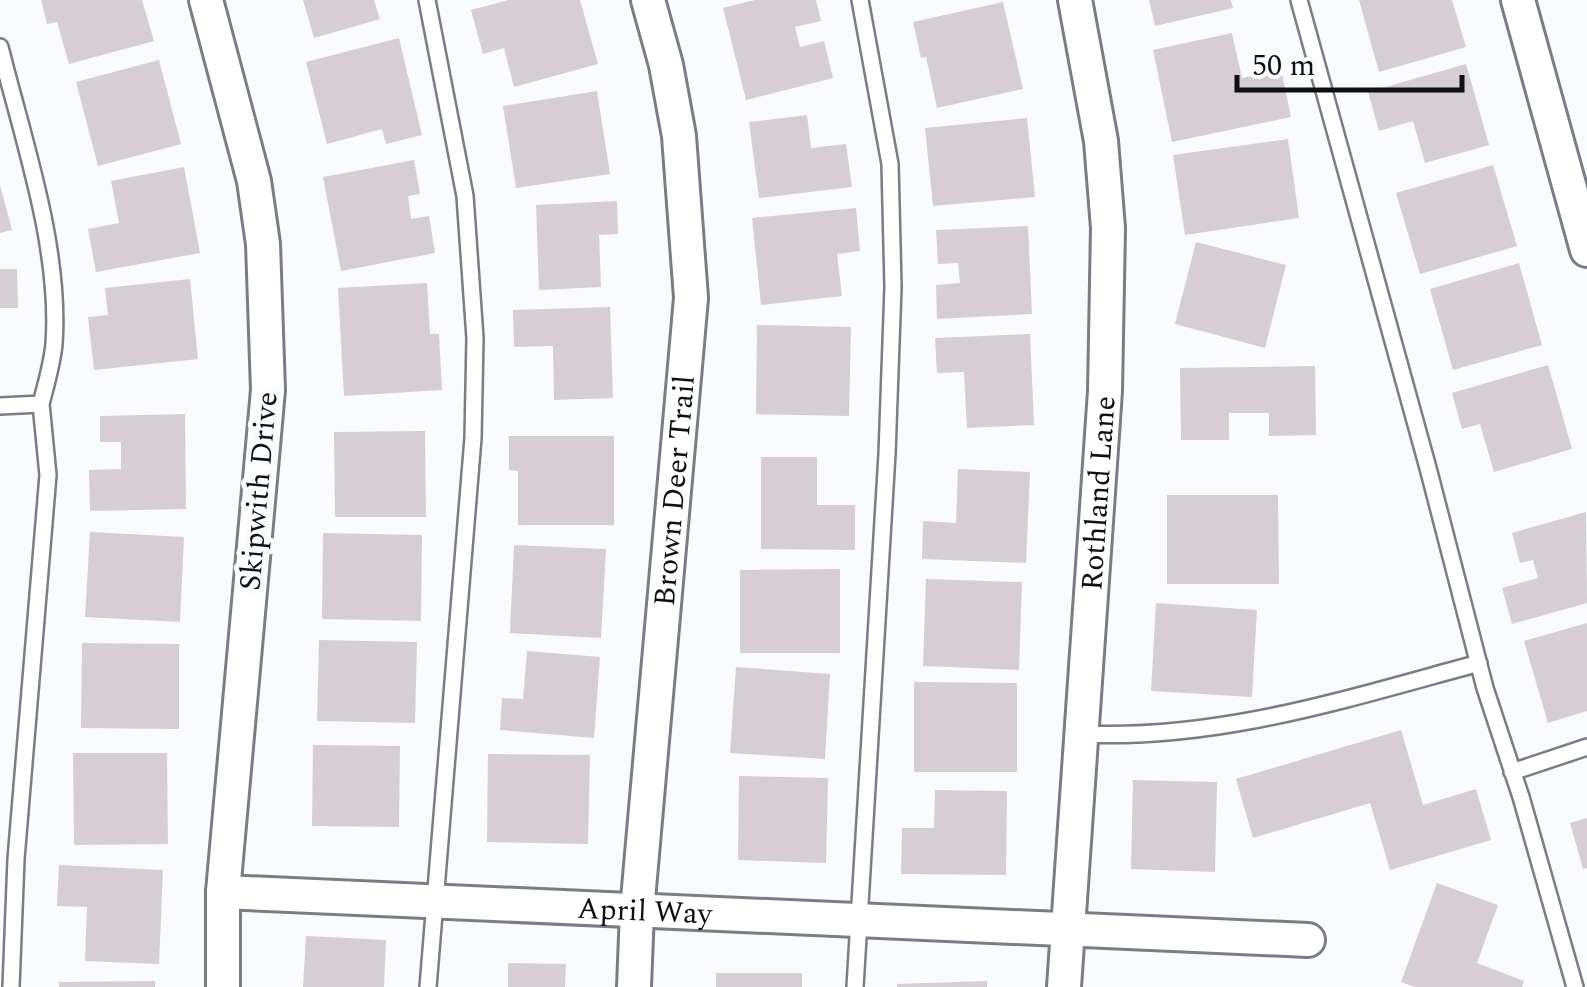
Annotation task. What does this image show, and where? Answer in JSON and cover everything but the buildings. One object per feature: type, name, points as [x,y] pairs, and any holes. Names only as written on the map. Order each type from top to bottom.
[{"type":"street","name":"Skipwith Drive","points":[[206,0],[254,181],[263,244],[268,390],[223,892],[222,987]]},
{"type":"street","name":"Brown Deer Trail","points":[[634,987],[690,298],[679,136],[666,65],[648,0]]},
{"type":"street","name":"Rothland Lane","points":[[1064,987],[1105,391],[1108,228],[1101,141],[1075,0]]},
{"type":"street","points":[[1518,0],[1587,250]]},
{"type":"street","name":"April Way","points":[[223,892],[1308,940]]},
{"type":"lane","points":[[427,0],[466,196],[475,338],[473,438],[428,987]]},
{"type":"lane","points":[[855,987],[887,454],[893,287],[890,164],[860,0]]},
{"type":"lane","points":[[1299,0],[1479,664],[1575,987]]},
{"type":"lane","points":[[0,48],[38,196],[48,254],[54,341],[41,404],[48,475],[16,859],[11,987]]},
{"type":"lane","points":[[0,406],[41,404]]},
{"type":"lane","points":[[1081,734],[1138,736],[1201,730],[1293,713],[1479,664]]},
{"type":"lane","points":[[1512,772],[1587,748]]}]
